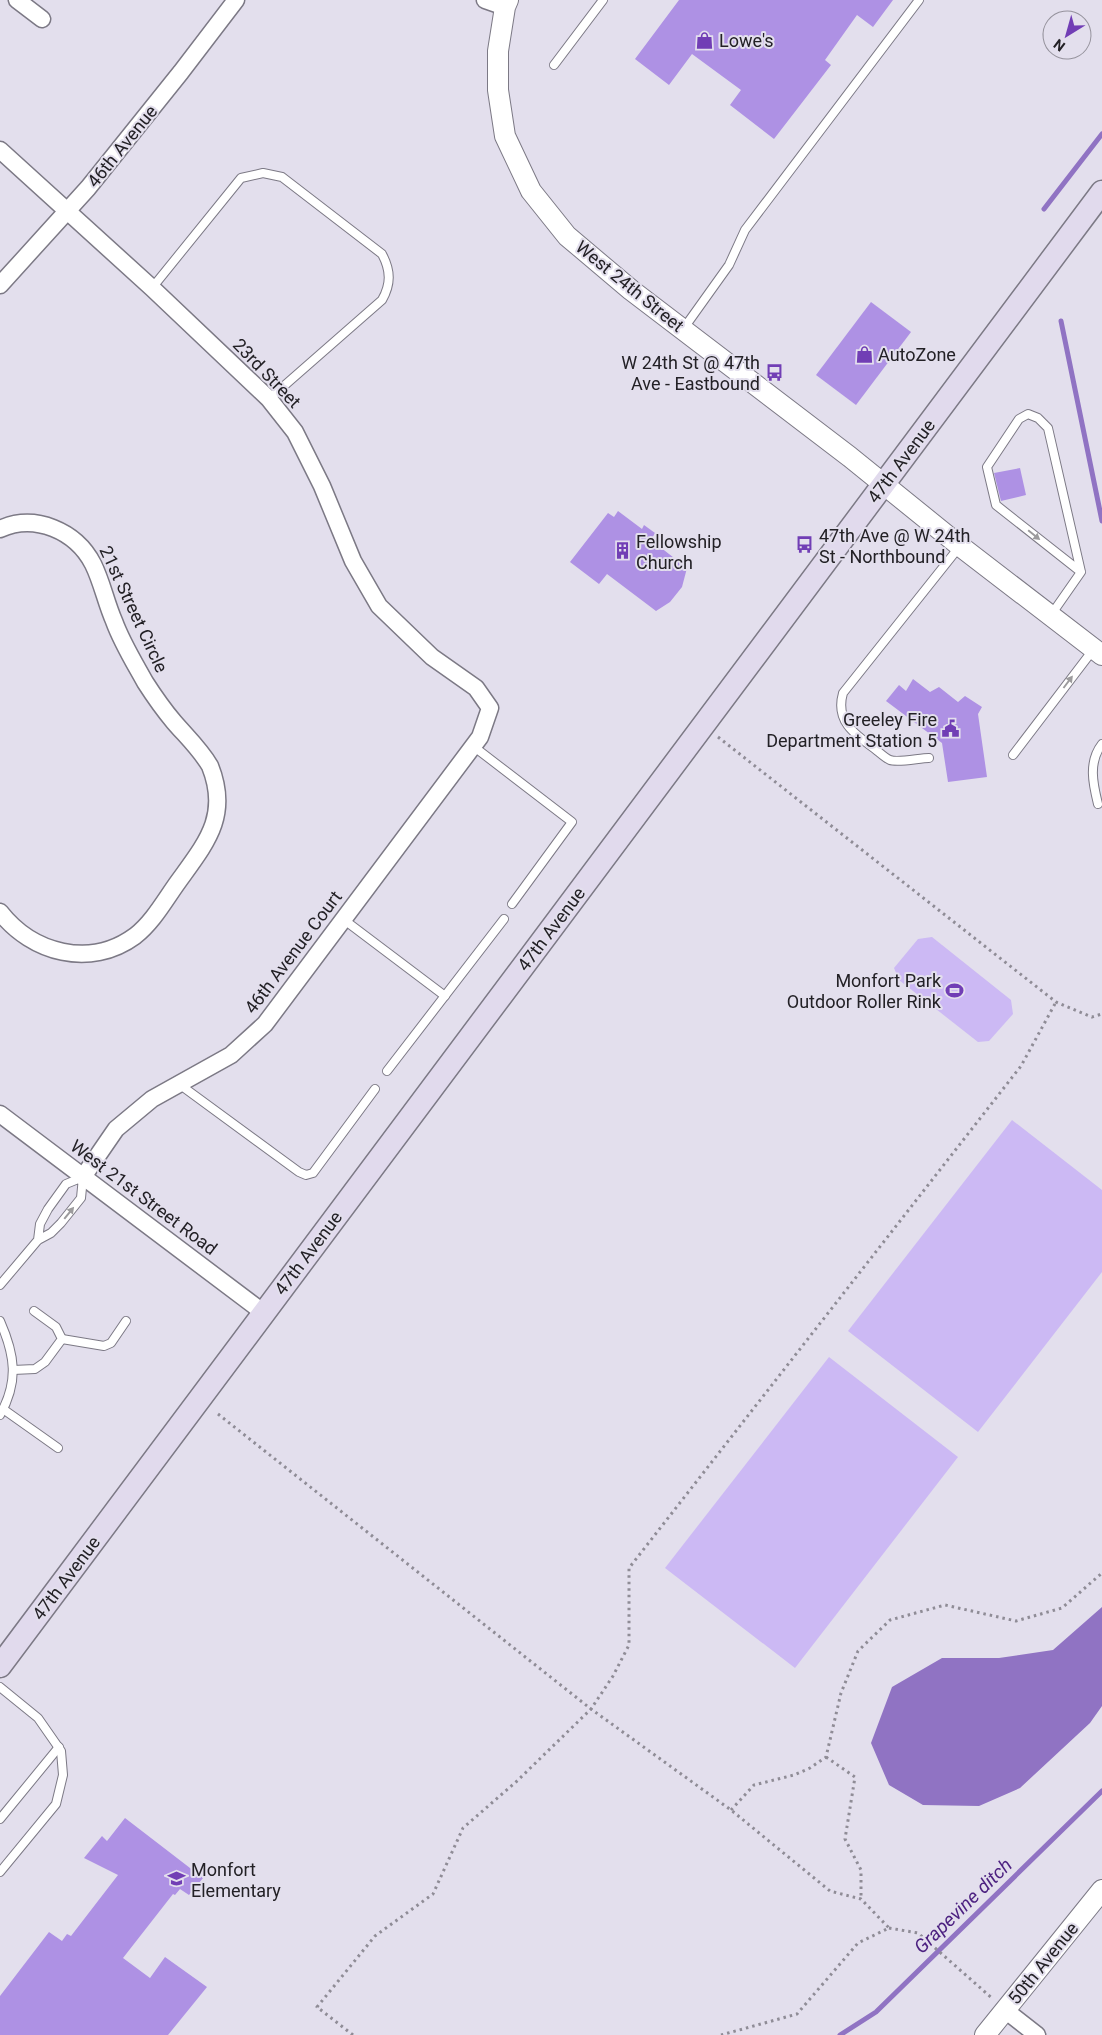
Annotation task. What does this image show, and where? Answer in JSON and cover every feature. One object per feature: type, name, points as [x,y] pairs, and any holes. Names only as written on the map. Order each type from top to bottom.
[{"type":"main road","name":"47th Avenue","points":[[0,1666],[1102,192]]},
{"type":"street","points":[[17,0],[42,18]]},
{"type":"street","name":"46th Avenue","points":[[0,285],[68,211],[133,133],[236,0]]},
{"type":"street","points":[[485,0],[506,4]]},
{"type":"street","name":"West 24th Street","points":[[506,4],[498,51],[498,90],[505,136],[531,191],[567,236],[624,284],[850,457],[960,546],[1098,651]]},
{"type":"street","name":"23rd Street","points":[[0,150],[152,288],[269,399],[296,432],[322,486],[353,561],[379,606],[432,657],[476,688],[490,708]]},
{"type":"street","name":"21st Street Circle","points":[[0,529],[20,523],[53,527],[68,535],[82,547],[93,564],[114,623],[129,655],[151,692],[210,766],[215,777],[218,802],[216,821],[203,847],[150,921],[135,936],[122,943],[91,953],[60,952],[32,941],[17,931],[0,912]]},
{"type":"street","name":"46th Avenue Court","points":[[83,1177],[116,1129],[152,1099],[231,1055],[265,1024],[480,737],[490,708]]},
{"type":"street","name":"West 21st Street Road","points":[[0,1114],[264,1313]]},
{"type":"street","name":"50th Avenue","points":[[985,2035],[1102,1890]]},
{"type":"street","points":[[1005,2010],[1037,2035]]},
{"type":"lane","points":[[554,65],[603,0]]},
{"type":"lane","points":[[683,330],[729,265],[746,230],[919,0]]},
{"type":"lane","points":[[152,288],[241,178],[263,173],[282,177],[382,254],[388,265],[390,278],[388,290],[382,300],[269,399]]},
{"type":"lane","points":[[1051,616],[1081,572],[1048,428],[1038,418],[1028,414],[1019,419],[988,462],[987,467],[996,505],[1081,572]]},
{"type":"lane","points":[[929,758],[890,760],[855,734],[846,724],[841,713],[840,703],[843,693],[960,546]]},
{"type":"lane","points":[[1013,754],[1043,715],[1098,651]]},
{"type":"lane","points":[[1098,804],[1092,782],[1092,764],[1102,744]]},
{"type":"lane","points":[[473,746],[572,822],[512,904]]},
{"type":"lane","points":[[343,919],[445,996]]},
{"type":"lane","points":[[387,1072],[504,919]]},
{"type":"lane","points":[[180,1084],[299,1172],[306,1175],[313,1173],[375,1089]]},
{"type":"lane","points":[[0,1285],[38,1240],[51,1233],[81,1198],[83,1177],[66,1184],[48,1209],[40,1224],[38,1240]]},
{"type":"lane","points":[[34,1311],[56,1327],[62,1339]]},
{"type":"lane","points":[[62,1339],[104,1346],[111,1343],[126,1320]]},
{"type":"lane","points":[[0,1321],[11,1353],[13,1370],[11,1390],[2,1412],[58,1448]]},
{"type":"lane","points":[[13,1370],[35,1369],[40,1366],[62,1339]]},
{"type":"lane","points":[[0,1687],[38,1718],[59,1747],[61,1750],[63,1775],[56,1804],[0,1872]]},
{"type":"lane","points":[[0,1819],[59,1747]]},
{"type":"path","points":[[703,726],[1056,1002],[1092,1017],[1102,1014]]},
{"type":"path","points":[[353,2035],[317,2007],[375,1936],[433,1894],[463,1828],[517,1781],[592,1709],[613,1676],[629,1645],[629,1568],[1021,1066],[1056,1002]]},
{"type":"path","points":[[218,1414],[592,1709],[731,1810],[830,1891],[861,1899],[888,1928]]},
{"type":"path","points":[[731,1810],[754,1785],[810,1768],[826,1757],[841,1693],[858,1651],[890,1620],[945,1605],[1016,1621],[1062,1608],[1102,1573]]},
{"type":"path","points":[[826,1757],[855,1777],[845,1839],[861,1870],[861,1899]]},
{"type":"path","points":[[720,2035],[797,2014],[858,1943],[888,1928],[918,1933],[1005,2010]]},
{"type":"shaded area","name":"Monfort Park Outdoor Roller Rink","points":[[932,937],[1011,1000],[1013,1014],[989,1041],[978,1042],[899,980],[894,968],[918,939]]},
{"type":"shaded area","points":[[1012,1120],[1102,1190],[1102,1272],[978,1432],[848,1331]]},
{"type":"shaded area","points":[[829,1357],[958,1457],[795,1668],[665,1568]]},
{"type":"shaded area","points":[[1102,1607],[1102,1706],[1090,1723],[1020,1788],[979,1806],[923,1805],[889,1785],[871,1743],[892,1687],[942,1658],[999,1658],[1053,1650]]},
{"type":"building","name":"Lowe's","points":[[679,0],[893,0],[873,27],[857,15],[825,60],[831,65],[774,139],[730,105],[741,90],[692,54],[669,85],[635,59]]},
{"type":"building","name":"AutoZone","points":[[871,302],[911,332],[856,405],[816,375]]},
{"type":"building","points":[[1020,468],[1026,495],[1001,501],[994,473]]},
{"type":"building","name":"Fellowship Church","points":[[618,511],[642,529],[644,525],[655,533],[651,540],[687,568],[682,587],[670,602],[656,611],[607,574],[599,584],[570,562],[608,513],[614,517]]},
{"type":"building","name":"Greeley Fire Department Station 5","points":[[913,679],[930,692],[939,687],[958,702],[965,696],[982,707],[978,714],[987,777],[948,782],[942,743],[886,701],[899,685],[906,691]]},
{"type":"building","points":[[125,1818],[203,1878],[189,1895],[180,1889],[175,1895],[173,1894],[123,1958],[150,1978],[165,1957],[207,1987],[168,2035],[0,2035],[0,1996],[49,1932],[62,1941],[67,1934],[71,1936],[118,1875],[84,1858],[102,1836],[107,1841]]},
{"type":"waterway","name":"Grapevine ditch","points":[[1044,209],[1102,134]]},
{"type":"waterway","name":"Grapevine ditch","points":[[1061,321],[1102,521]]},
{"type":"waterway","name":"Grapevine ditch","points":[[840,2035],[876,2012],[1102,1791]]},
{"type":"place","name":"Lowe's","points":[[705,40]]},
{"type":"place","name":"AutoZone","points":[[864,354]]},
{"type":"place","name":"W 24th St @ 47th Ave - Eastbound","points":[[774,372]]},
{"type":"place","name":"47th Ave @ W 24th St - Northbound","points":[[805,545]]},
{"type":"place","name":"Fellowship Church","points":[[622,551]]},
{"type":"place","name":"Greeley Fire Department Station 5","points":[[951,729]]},
{"type":"place","name":"Monfort Park Outdoor Roller Rink","points":[[955,990]]},
{"type":"place","name":"Monfort Elementary","points":[[177,1879]]}]
